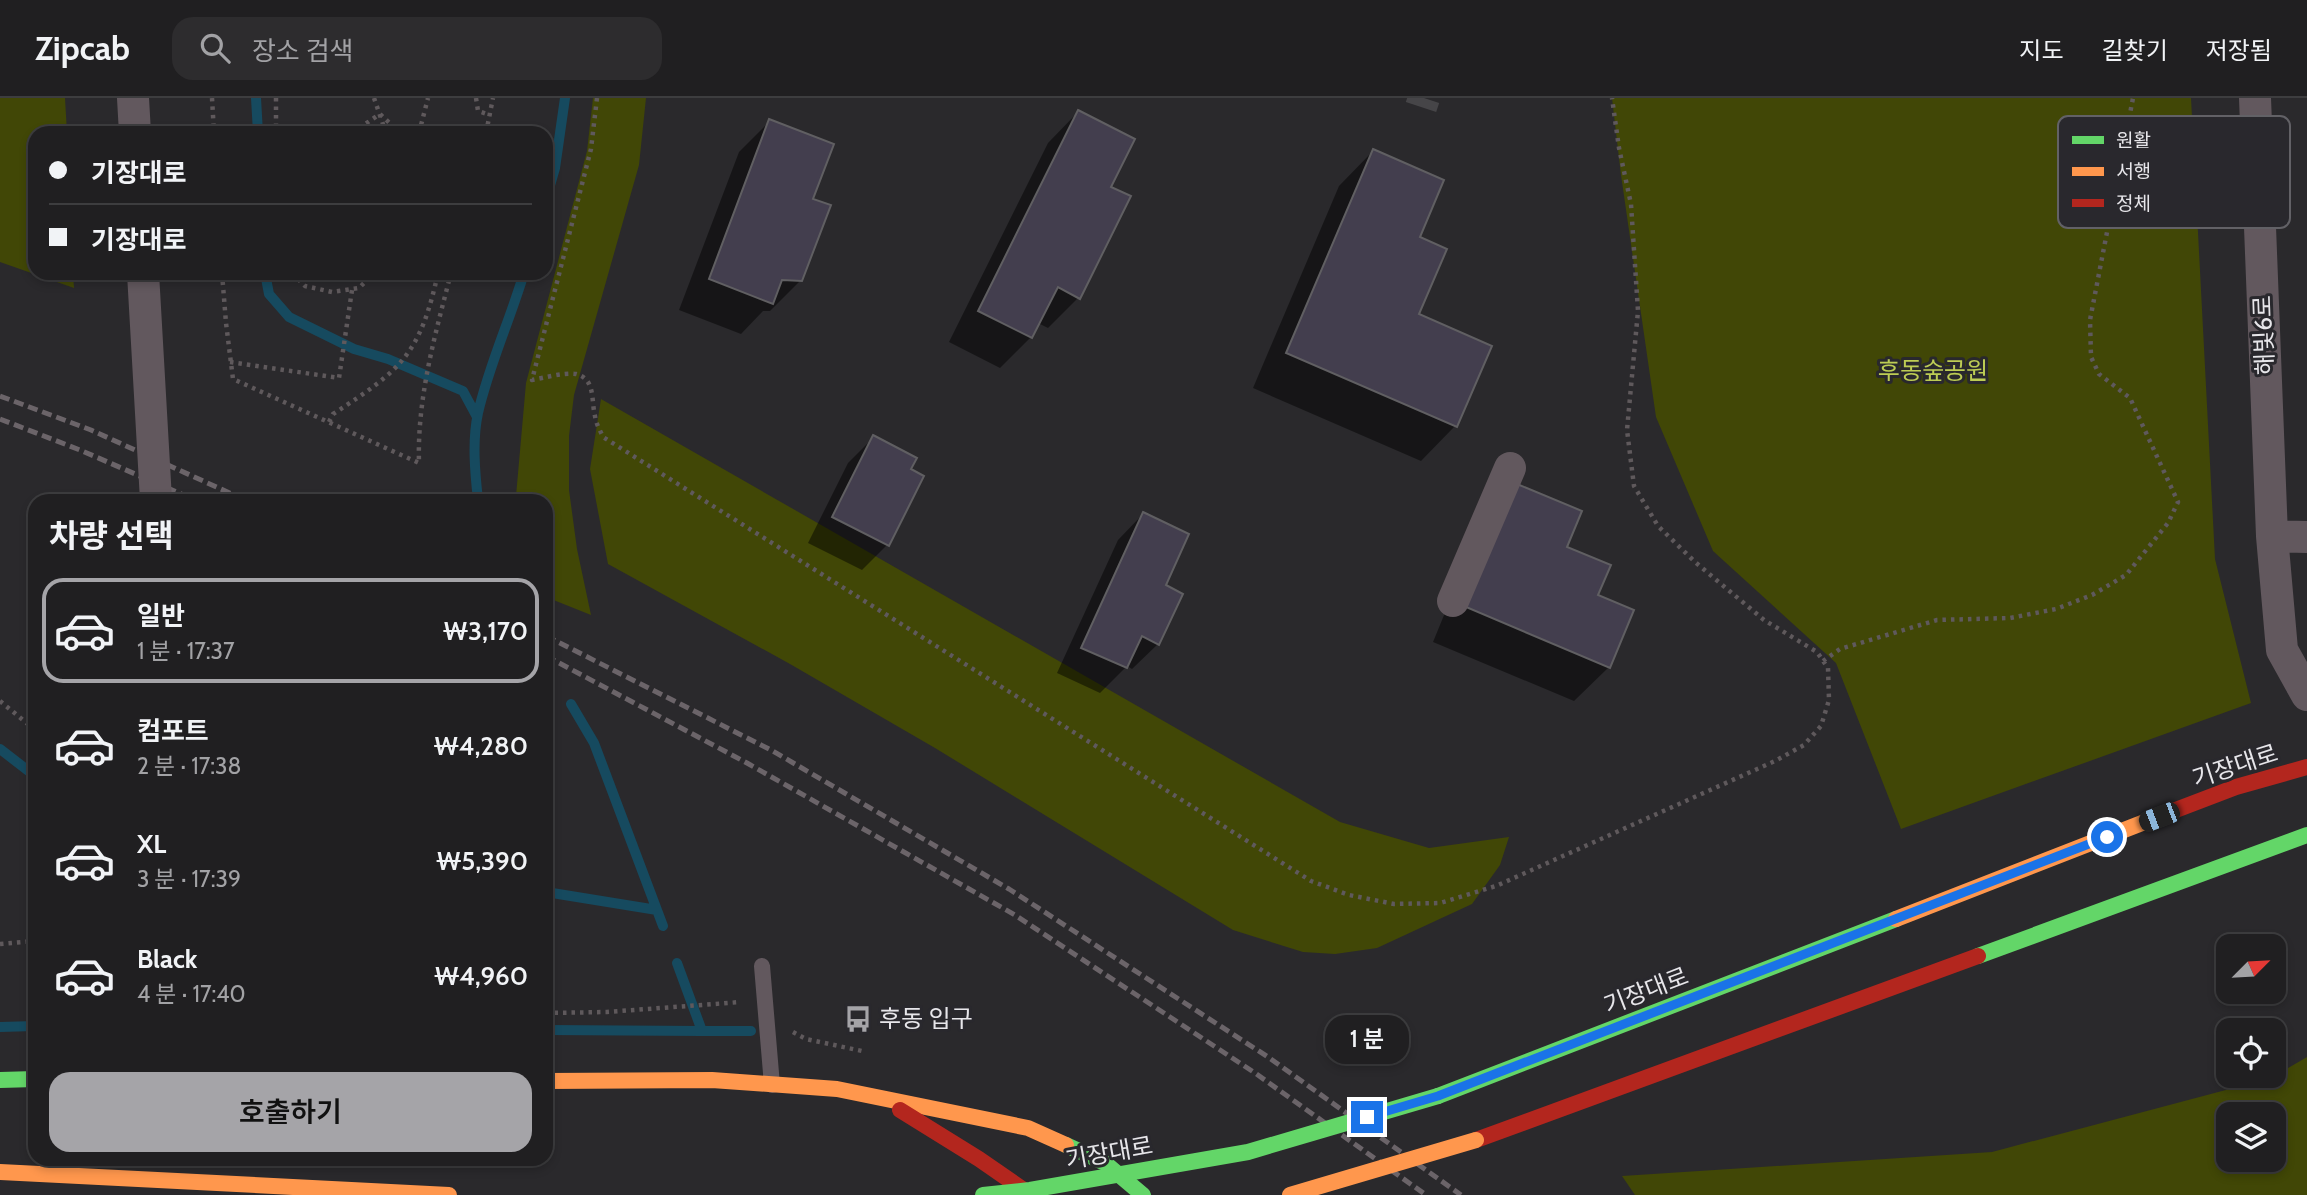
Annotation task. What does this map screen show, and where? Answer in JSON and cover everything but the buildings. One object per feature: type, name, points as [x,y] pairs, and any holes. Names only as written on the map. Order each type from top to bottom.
[{"type":"main road","name":"기장대로","points":[[983,1195],[1030,1191],[1248,1152],[1438,1096],[2236,787],[2307,767]]},
{"type":"main road","points":[[1290,1195],[1476,1140],[2307,835]]},
{"type":"main road","points":[[0,1080],[28,1079]]},
{"type":"main road","points":[[553,1081],[712,1080],[837,1089],[877,1096],[1028,1128],[1105,1163],[1143,1195]]},
{"type":"main road","points":[[877,1096],[979,1159],[1031,1195]]},
{"type":"main road","points":[[0,1172],[449,1195]]},
{"type":"street","points":[[133,98],[135,126]]},
{"type":"street","name":"해빛6로","points":[[2255,98],[2256,116]]},
{"type":"street","name":"해빛6로","points":[[2260,228],[2272,536],[2282,650],[2307,695]]},
{"type":"street","points":[[143,280],[156,494]]},
{"type":"street","points":[[1453,601],[1510,468]]},
{"type":"street","points":[[2272,536],[2307,537]]},
{"type":"lane","points":[[762,966],[772,1085]]},
{"type":"path","points":[[212,98],[214,126]]},
{"type":"path","points":[[276,98],[276,126]]},
{"type":"path","points":[[374,98],[384,126]]},
{"type":"path","points":[[421,126],[428,98]]},
{"type":"path","points":[[476,98],[478,111],[490,115]]},
{"type":"path","points":[[488,126],[493,98]]},
{"type":"path","points":[[597,98],[591,149],[532,380],[575,374],[582,378],[590,384],[594,413],[603,437],[1311,881],[1349,895],[1394,905],[1440,903],[1496,886],[1775,761],[1804,745],[1821,726],[1829,700],[1828,668],[1817,652],[1764,620],[1696,562],[1658,526],[1634,486],[1627,430],[1638,311],[1631,204],[1612,98]]},
{"type":"path","points":[[2130,116],[2133,98]]},
{"type":"path","points":[[362,126],[380,114]]},
{"type":"path","points":[[380,114],[393,126]]},
{"type":"path","points":[[1823,661],[1840,649],[1937,620],[2010,618],[2056,609],[2092,595],[2126,575],[2168,523],[2178,502],[2163,467],[2130,398],[2099,374],[2091,357],[2090,320],[2108,228]]},
{"type":"path","points":[[223,280],[233,379],[419,463],[418,427],[427,374],[449,280]]},
{"type":"path","points":[[299,280],[305,286],[332,292],[359,288],[367,280]]},
{"type":"path","points":[[329,422],[333,414],[383,381],[405,358],[419,337],[436,280]]},
{"type":"path","points":[[230,362],[339,378],[352,290]]},
{"type":"path","points":[[431,305],[443,309]]},
{"type":"path","points":[[0,702],[28,724]]},
{"type":"path","points":[[0,944],[28,942]]},
{"type":"path","points":[[553,1013],[744,1002],[806,1039],[868,1053]]},
{"type":"green space","points":[[0,98],[65,98],[67,126],[28,126],[28,272],[0,262]]},
{"type":"green space","points":[[593,98],[646,98],[639,165],[574,395],[569,436],[569,490],[577,549],[591,615],[553,600],[553,494],[516,494],[526,383],[587,151]]},
{"type":"green space","name":"후동숲공원","points":[[1612,98],[2191,98],[2192,116],[2058,116],[2058,228],[2198,228],[2215,559],[2251,703],[1901,829],[1836,663],[1713,551],[1656,417]]},
{"type":"green space","points":[[51,280],[73,280],[74,288]]},
{"type":"green space","points":[[601,399],[1340,822],[1429,848],[1509,837],[1500,865],[1472,904],[1377,948],[1335,954],[1303,952],[1233,930],[935,748],[790,664],[608,564],[590,469]]},
{"type":"green space","points":[[2307,1057],[2307,1195],[1635,1195],[1622,1176],[1992,1152],[2233,1088],[2286,1088],[2286,1069]]},
{"type":"waterway","points":[[256,98],[258,126]]},
{"type":"waterway","points":[[553,175],[565,98]]},
{"type":"waterway","points":[[266,280],[269,294],[289,317],[354,349],[388,359],[463,391],[477,417]]},
{"type":"waterway","points":[[477,494],[475,446],[478,413],[522,280]]},
{"type":"waterway","points":[[571,704],[594,743],[663,926]]},
{"type":"waterway","points":[[0,749],[28,771]]},
{"type":"waterway","points":[[553,893],[657,910]]},
{"type":"waterway","points":[[677,963],[702,1031],[751,1031]]},
{"type":"waterway","points":[[0,1027],[28,1026]]},
{"type":"waterway","points":[[553,1030],[702,1031]]},
{"type":"tunnel","points":[[1421,107],[1424,98]]},
{"type":"railway","points":[[0,396],[91,430],[232,494]]},
{"type":"railway","points":[[0,419],[181,494]]},
{"type":"railway","points":[[553,640],[771,750],[1009,889],[1268,1057],[1461,1195]]},
{"type":"railway","points":[[553,660],[747,763],[1015,915],[1255,1073],[1426,1195]]},
{"type":"traffic: fast","points":[[1978,956],[2307,835]]},
{"type":"traffic: fast","points":[[1438,1096],[1896,919]]},
{"type":"traffic: fast","points":[[0,1080],[28,1079]]},
{"type":"traffic: fast","points":[[983,1195],[1030,1190],[1248,1152],[1438,1096]]},
{"type":"traffic: fast","points":[[1066,1145],[1105,1163],[1143,1195]]},
{"type":"traffic: slow","points":[[1896,919],[2160,816]]},
{"type":"traffic: slow","points":[[553,1081],[712,1080],[837,1089],[1028,1128],[1066,1145]]},
{"type":"traffic: slow","points":[[1290,1195],[1476,1140]]},
{"type":"traffic: slow","points":[[0,1172],[449,1195]]},
{"type":"traffic: jam","points":[[2160,816],[2236,787],[2307,767]]},
{"type":"traffic: jam","points":[[1476,1140],[1978,956]]},
{"type":"traffic: jam","points":[[900,1110],[1031,1195]]},
{"type":"place","name":"후동 입구","points":[[858,1019]]},
{"type":"route","points":[[1367,1117],[1438,1096],[2107,837]]}]
